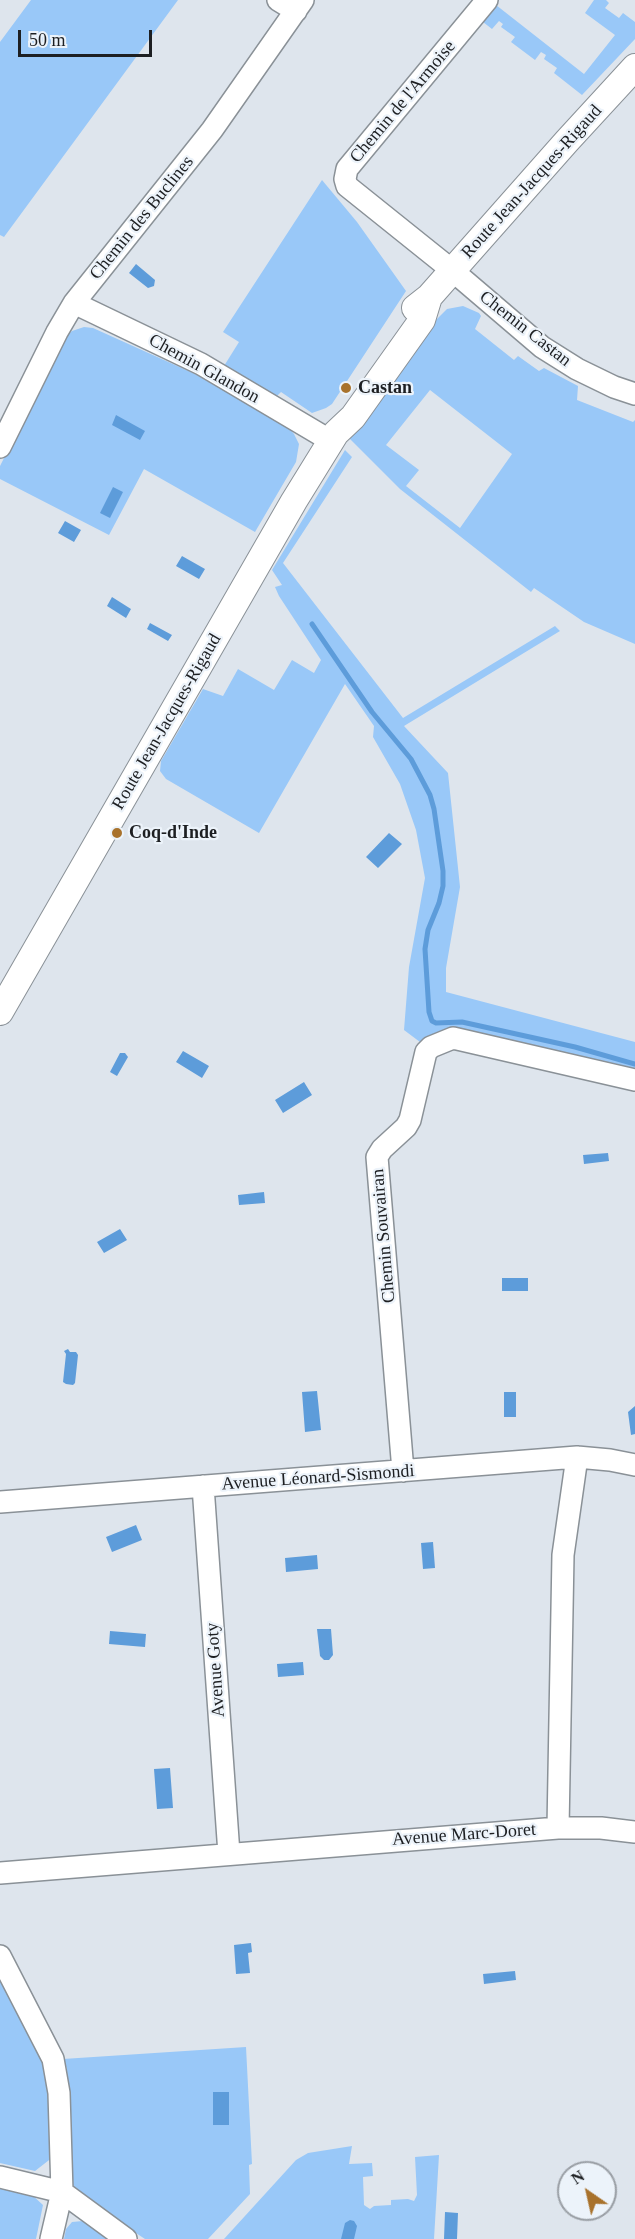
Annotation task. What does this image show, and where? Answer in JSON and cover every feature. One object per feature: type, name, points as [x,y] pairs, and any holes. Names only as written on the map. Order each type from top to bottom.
[{"type":"street","points":[[278,0],[299,6]]},
{"type":"street","name":"Chemin de l'Armoise","points":[[453,271],[347,186],[345,179],[347,169],[487,0]]},
{"type":"street","name":"Chemin des Buclines","points":[[0,447],[74,303],[212,130],[299,6]]},
{"type":"street","name":"Route Jean-Jacques-Rigaud","points":[[2,1003],[294,501],[334,437],[341,409],[375,357],[408,314],[429,297],[453,271],[635,67]]},
{"type":"street","name":"Chemin Castan","points":[[453,271],[542,347],[578,369],[614,387],[635,394]]},
{"type":"street","name":"Chemin Glandon","points":[[74,303],[201,364],[334,437]]},
{"type":"street","name":"Chemin Souvairan","points":[[403,1471],[377,1157],[410,1120],[426,1052],[431,1047],[453,1038],[635,1080]]},
{"type":"street","name":"Avenue Léonard-Sismondi","points":[[0,1502],[577,1457],[610,1460],[635,1466]]},
{"type":"street","name":"Avenue Marc-Doret","points":[[0,1874],[558,1828],[563,1555],[577,1457]]},
{"type":"street","name":"Avenue Goty","points":[[203,1486],[229,1854]]},
{"type":"street","points":[[558,1828],[608,1828],[635,1832]]},
{"type":"street","points":[[0,1956],[53,2059],[59,2093],[62,2192],[51,2239]]},
{"type":"street","points":[[0,2177],[62,2192],[126,2239]]},
{"type":"shaded area","points":[[31,0],[178,0],[4,237],[0,235],[0,42]]},
{"type":"shaded area","points":[[594,0],[606,0],[609,3],[605,8],[619,18],[623,13],[635,22],[635,39],[582,95],[554,73],[557,68],[544,59],[546,55],[541,52],[535,60],[511,42],[515,37],[501,27],[503,24],[499,21],[492,29],[483,22],[496,5],[584,74],[615,35],[585,13]]},
{"type":"shaded area","points":[[322,180],[357,222],[406,291],[332,404],[312,413],[281,392],[277,396],[224,366],[239,342],[223,332]]},
{"type":"shaded area","points":[[136,264],[155,280],[154,286],[148,288],[129,273]]},
{"type":"shaded area","points":[[463,306],[479,313],[481,316],[475,329],[514,360],[518,356],[539,371],[544,368],[578,386],[577,400],[633,422],[635,420],[635,644],[584,622],[534,588],[531,592],[400,489],[349,438],[430,326],[447,309]],"holes":[[[430,390],[512,454],[460,528],[406,486],[419,470],[386,445]]]},
{"type":"shaded area","points":[[84,327],[93,328],[195,374],[289,428],[299,444],[296,462],[255,532],[144,469],[109,535],[0,479],[0,466],[66,336]]},
{"type":"shaded area","points":[[116,415],[145,431],[140,440],[112,425]]},
{"type":"shaded area","points":[[345,450],[352,457],[283,563],[403,718],[555,626],[560,631],[404,726],[448,773],[460,887],[446,968],[446,992],[635,1042],[635,1074],[447,1030],[420,1042],[404,1030],[409,967],[425,878],[416,830],[400,784],[373,737],[374,726],[345,684],[259,833],[166,779],[160,771],[161,761],[203,689],[223,696],[238,669],[274,690],[292,660],[314,673],[321,660],[279,596],[275,587],[282,585],[272,570]]},
{"type":"shaded area","points":[[113,487],[123,492],[110,518],[100,513]]},
{"type":"shaded area","points":[[65,521],[81,530],[74,542],[58,533]]},
{"type":"shaded area","points":[[182,556],[205,569],[199,579],[176,566]]},
{"type":"shaded area","points":[[112,597],[131,609],[126,618],[107,606]]},
{"type":"shaded area","points":[[150,623],[172,635],[168,641],[147,629]]},
{"type":"shaded area","points":[[389,833],[402,844],[378,868],[366,857]]},
{"type":"shaded area","points":[[183,1051],[209,1066],[202,1078],[176,1062]]},
{"type":"shaded area","points":[[120,1053],[125,1053],[128,1057],[117,1076],[110,1072]]},
{"type":"shaded area","points":[[304,1082],[312,1095],[283,1113],[275,1100]]},
{"type":"shaded area","points":[[608,1153],[609,1161],[584,1164],[583,1155]]},
{"type":"shaded area","points":[[264,1192],[265,1203],[239,1205],[238,1195]]},
{"type":"shaded area","points":[[120,1229],[127,1240],[104,1253],[97,1242]]},
{"type":"shaded area","points":[[502,1278],[528,1278],[528,1291],[502,1291]]},
{"type":"shaded area","points":[[68,1349],[78,1355],[73,1385],[63,1382],[66,1354],[64,1351]]},
{"type":"shaded area","points":[[317,1391],[321,1430],[305,1432],[302,1392]]},
{"type":"shaded area","points":[[504,1392],[516,1392],[516,1417],[504,1417]]},
{"type":"shaded area","points":[[635,1406],[635,1434],[631,1435],[628,1412]]},
{"type":"shaded area","points":[[136,1525],[142,1540],[112,1552],[106,1537]]},
{"type":"shaded area","points":[[433,1542],[435,1568],[423,1569],[421,1543]]},
{"type":"shaded area","points":[[317,1555],[318,1569],[286,1572],[285,1558]]},
{"type":"shaded area","points":[[317,1629],[331,1629],[333,1655],[329,1660],[324,1660],[320,1656]]},
{"type":"shaded area","points":[[110,1631],[146,1634],[145,1647],[109,1644]]},
{"type":"shaded area","points":[[303,1662],[304,1675],[278,1677],[277,1664]]},
{"type":"shaded area","points":[[170,1768],[173,1808],[157,1809],[154,1769]]},
{"type":"shaded area","points":[[251,1943],[252,1952],[248,1953],[250,1973],[236,1974],[234,1945]]},
{"type":"shaded area","points":[[515,1971],[516,1980],[484,1984],[483,1974]]},
{"type":"shaded area","points":[[0,1974],[30,2029],[49,2082],[53,2157],[35,2171],[0,2163]]},
{"type":"shaded area","points":[[246,2047],[252,2164],[249,2165],[250,2194],[208,2239],[145,2239],[80,2196],[70,2180],[67,2069],[63,2059]]},
{"type":"shaded area","points":[[213,2092],[229,2092],[229,2125],[213,2125]]},
{"type":"shaded area","points":[[352,2146],[349,2164],[372,2163],[373,2176],[363,2177],[364,2205],[370,2209],[374,2206],[391,2205],[391,2200],[414,2201],[417,2195],[415,2157],[439,2155],[434,2239],[224,2239],[296,2160],[308,2153]]},
{"type":"shaded area","points":[[0,2186],[30,2193],[43,2205],[36,2239],[0,2239]]},
{"type":"shaded area","points":[[445,2212],[458,2213],[457,2239],[444,2239]]},
{"type":"shaded area","points":[[350,2220],[354,2221],[357,2226],[354,2239],[341,2239],[345,2223]]},
{"type":"shaded area","points":[[83,2221],[110,2239],[64,2239],[66,2229],[72,2222]]},
{"type":"waterway","points":[[312,624],[372,712],[411,759],[430,795],[443,871],[443,886],[428,930],[425,949],[429,1012],[432,1021],[436,1023],[462,1022],[575,1047],[635,1064]]},
{"type":"place","name":"Castan","points":[[346,388]]},
{"type":"place","name":"Coq-d'Inde","points":[[117,833]]}]
